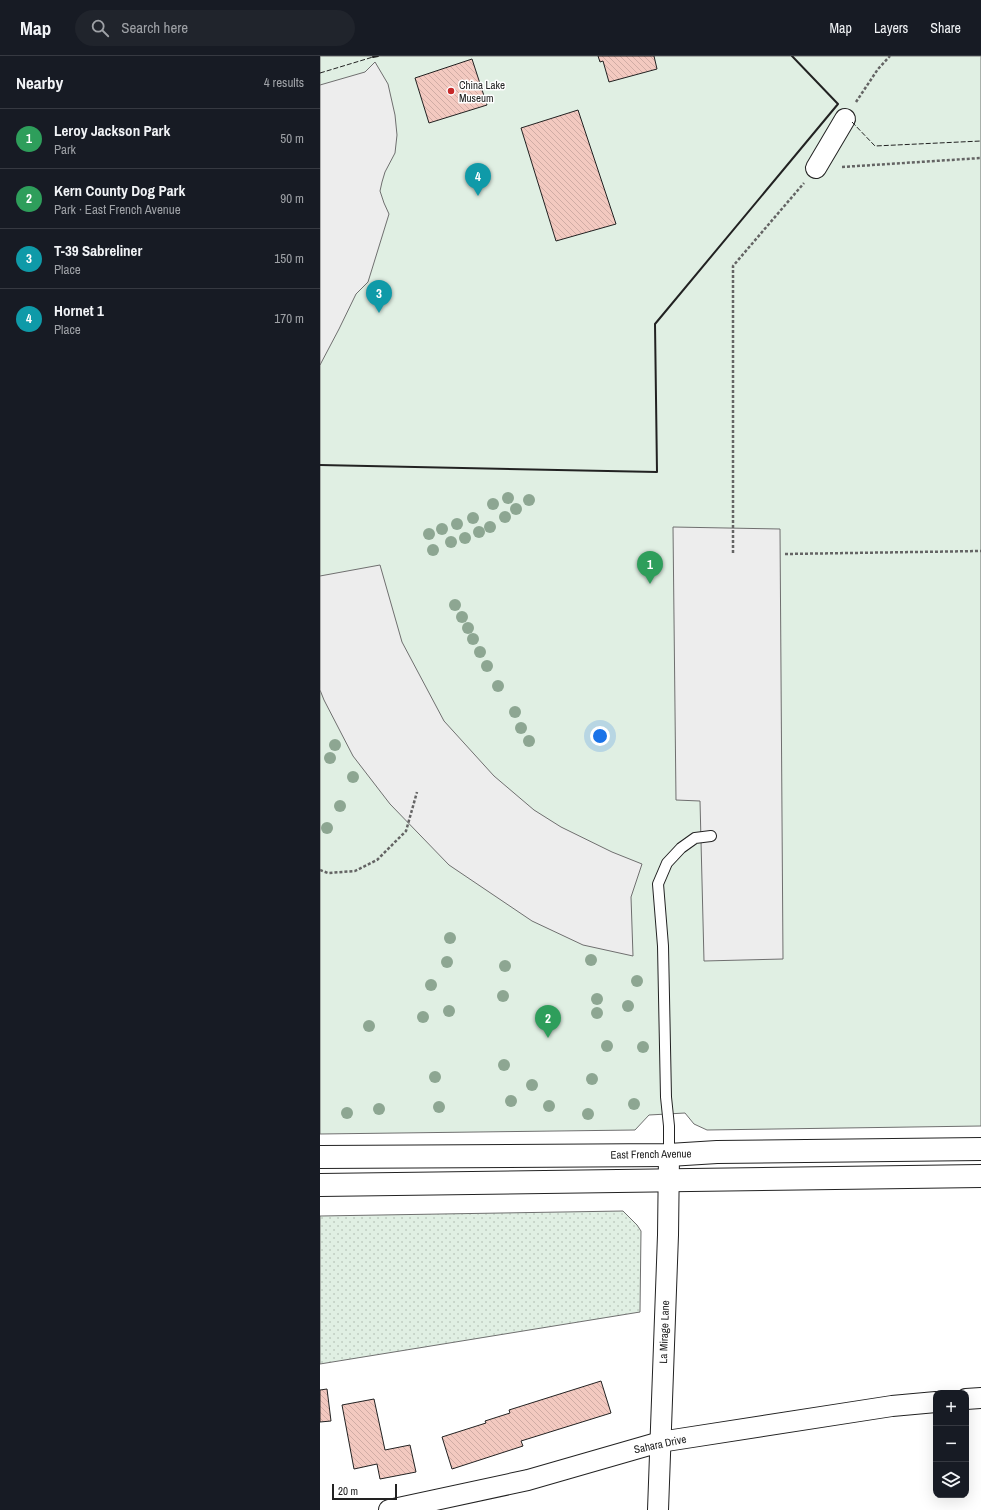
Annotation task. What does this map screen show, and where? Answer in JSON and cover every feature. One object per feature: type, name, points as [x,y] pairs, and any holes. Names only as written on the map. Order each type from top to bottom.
[{"type":"street","points":[[816,168],[845,119]]},
{"type":"street","name":"East French Avenue","points":[[320,1157],[669,1155],[717,1152],[981,1149]]},
{"type":"street","name":"La Mirage Lane","points":[[658,1510],[668,1235],[669,1155]]},
{"type":"street","points":[[320,1185],[981,1176]]},
{"type":"street","points":[[969,1399],[981,1398]]},
{"type":"street","name":"Sahara Drive","points":[[388,1510],[528,1480],[660,1442],[892,1406],[933,1402]]},
{"type":"lane","points":[[669,1155],[669,1126],[666,1097],[663,946],[658,884],[667,863],[681,848],[695,838],[711,836]]},
{"type":"path","points":[[845,119],[878,69],[890,56]]},
{"type":"path","points":[[733,553],[733,266],[816,168],[981,158]]},
{"type":"path","points":[[785,554],[981,551]]},
{"type":"path","points":[[320,870],[328,873],[355,871],[377,860],[406,831],[417,792]]},
{"type":"green space","points":[[320,56],[981,56],[981,1126],[707,1130],[694,1124],[685,1113],[649,1115],[635,1130],[320,1134]]},
{"type":"green space","points":[[623,1211],[641,1231],[640,1312],[320,1364],[320,1216]]},
{"type":"shaded area","points":[[375,62],[388,84],[395,115],[397,135],[395,153],[385,172],[380,191],[389,214],[368,282],[356,294],[320,365],[320,85],[365,72]]},
{"type":"shaded area","points":[[673,527],[780,529],[783,959],[704,961],[700,801],[676,800]]},
{"type":"shaded area","points":[[380,565],[402,642],[444,721],[494,776],[534,810],[561,827],[612,852],[642,864],[631,897],[633,956],[583,945],[532,921],[449,865],[390,804],[353,756],[320,690],[320,576]]},
{"type":"building","points":[[598,56],[654,56],[657,69],[609,82],[603,61],[600,62]]},
{"type":"building","name":"China Lake Museum","points":[[472,59],[487,105],[429,123],[415,78]]},
{"type":"building","points":[[578,110],[616,224],[556,241],[521,128]]},
{"type":"building","points":[[601,1381],[611,1413],[521,1441],[523,1446],[452,1469],[442,1437],[486,1423],[485,1421],[510,1413],[509,1410]]},
{"type":"building","points":[[327,1389],[331,1421],[320,1422],[320,1390]]},
{"type":"building","points":[[374,1399],[385,1450],[410,1445],[416,1472],[380,1479],[377,1464],[354,1469],[342,1405]]},
{"type":"fence","points":[[320,73],[373,57]]},
{"type":"fence","points":[[852,122],[875,146],[981,141]]},
{"type":"wall","points":[[373,57],[378,56]]},
{"type":"wall","points":[[320,465],[657,472],[655,324],[838,104],[792,56]]},
{"type":"place","name":"China Lake Museum","points":[[451,91]]},
{"type":"place","name":"Hornet 1","points":[[478,196]]},
{"type":"place","name":"T-39 Sabreliner","points":[[379,313]]},
{"type":"place","name":"Leroy Jackson Park","points":[[650,584]]},
{"type":"place","name":"Kern County Dog Park","points":[[548,1038]]}]
